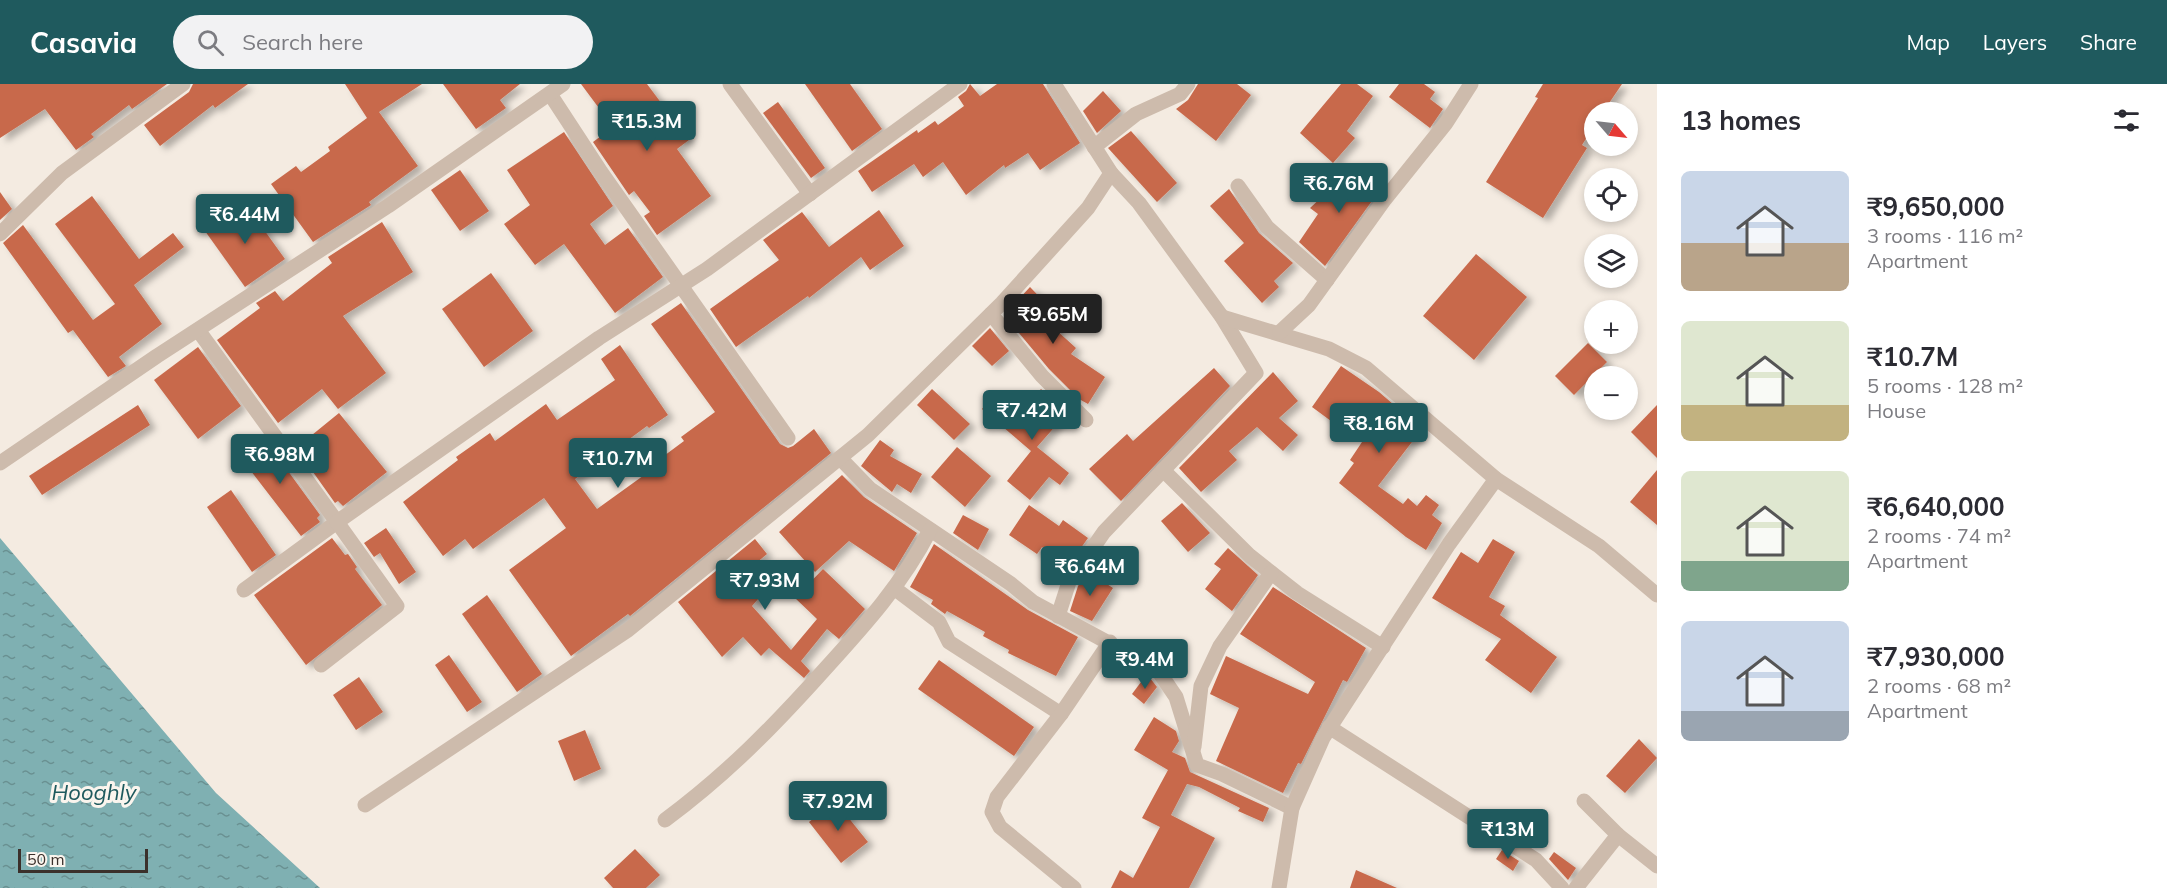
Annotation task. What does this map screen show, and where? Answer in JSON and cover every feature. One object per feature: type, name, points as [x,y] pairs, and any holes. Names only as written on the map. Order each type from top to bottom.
[{"type":"street","points":[[0,234],[62,173],[183,84]]},
{"type":"street","points":[[0,463],[388,206],[563,84]]},
{"type":"street","points":[[730,84],[810,194]]},
{"type":"street","points":[[244,590],[599,338],[680,286],[960,84]]},
{"type":"street","points":[[1054,84],[1111,173],[1139,203],[1222,317],[1256,373],[1104,532],[1069,582],[1058,616]]},
{"type":"street","points":[[1094,147],[1136,114],[1180,94],[1188,84]]},
{"type":"street","points":[[1280,332],[1309,305],[1385,199],[1446,123],[1471,84]]},
{"type":"street","points":[[549,94],[680,286],[788,438]]},
{"type":"street","points":[[364,805],[628,630],[840,458],[876,427],[991,314],[1088,208],[1111,173]]},
{"type":"street","points":[[1238,186],[1267,227],[1327,280]]},
{"type":"street","points":[[991,314],[1042,376],[1086,420]]},
{"type":"street","points":[[1222,317],[1280,332],[1329,349],[1366,368],[1496,479],[1590,540],[1657,595]]},
{"type":"street","points":[[198,330],[397,606],[321,665]]},
{"type":"street","points":[[840,458],[870,489],[1011,584],[1032,602],[1157,669],[1176,697],[1197,765],[1222,774],[1292,808]]},
{"type":"street","points":[[1163,470],[1250,556],[1271,573],[1298,594],[1383,647]]},
{"type":"street","points":[[1279,888],[1292,808],[1329,728],[1449,544],[1496,479]]},
{"type":"street","points":[[665,820],[742,758],[876,614],[914,562],[930,530]]},
{"type":"street","points":[[1193,753],[1201,686],[1220,646],[1271,573]]},
{"type":"street","points":[[894,588],[939,622],[949,642],[1061,714]]},
{"type":"street","points":[[1074,888],[1000,827],[992,812],[997,797],[1061,714],[1110,642]]},
{"type":"street","points":[[1329,728],[1536,860],[1562,888]]},
{"type":"street","points":[[1584,801],[1618,835],[1657,866]]},
{"type":"street","points":[[1576,888],[1618,835]]},
{"type":"water","name":"Hooghly","points":[[0,538],[216,793],[320,888],[0,888]]},
{"type":"building","points":[[0,84],[167,84],[132,109],[129,105],[91,134],[94,137],[76,150],[45,109],[0,138]]},
{"type":"building","points":[[193,84],[248,84],[215,108],[213,105],[160,146],[144,125],[189,92]]},
{"type":"building","points":[[345,84],[422,84],[379,112],[418,166],[369,202],[371,205],[313,242],[271,184],[296,166],[301,172],[330,151],[328,147],[367,118]]},
{"type":"building","points":[[443,84],[520,84],[500,100],[506,108],[476,129]]},
{"type":"building","points":[[581,84],[647,84],[689,140],[677,149],[711,196],[657,235],[644,216],[650,212],[634,191],[629,195],[593,142],[613,127]]},
{"type":"building","points":[[805,84],[850,84],[882,129],[852,151]]},
{"type":"building","points":[[970,84],[980,96],[997,84],[1043,84],[1080,143],[1040,170],[1028,153],[1005,168],[1004,165],[966,195],[943,162],[923,177],[914,164],[872,192],[858,171],[917,130],[918,133],[935,121],[938,125],[964,106],[958,97],[966,91]]},
{"type":"building","points":[[1198,84],[1237,84],[1251,95],[1216,141],[1176,109],[1188,100]]},
{"type":"building","points":[[1341,84],[1357,84],[1373,96],[1347,131],[1355,138],[1333,163],[1300,133]]},
{"type":"building","points":[[1399,84],[1424,84],[1435,92],[1430,99],[1443,109],[1430,128],[1389,97]]},
{"type":"building","points":[[1543,84],[1622,84],[1610,102],[1584,102],[1584,142],[1582,145],[1584,153],[1543,218],[1486,182],[1538,98],[1535,97]]},
{"type":"building","points":[[1103,91],[1121,111],[1097,133],[1083,111]]},
{"type":"building","points":[[778,102],[825,168],[811,178],[763,113]]},
{"type":"building","points":[[1131,131],[1177,183],[1157,202],[1108,148]]},
{"type":"building","points":[[564,132],[613,206],[590,224],[605,245],[628,228],[663,277],[615,313],[564,244],[535,265],[504,224],[530,205],[507,170]]},
{"type":"building","points":[[1354,167],[1382,187],[1325,266],[1299,242],[1318,214],[1310,208]]},
{"type":"building","points":[[460,170],[489,211],[460,231],[431,190]]},
{"type":"building","points":[[1229,189],[1259,233],[1293,263],[1274,281],[1279,287],[1262,303],[1224,261],[1244,243],[1210,206]]},
{"type":"building","points":[[0,192],[12,209],[0,220]]},
{"type":"building","points":[[92,196],[139,259],[173,233],[184,247],[134,285],[162,324],[119,357],[126,366],[108,377],[73,330],[68,333],[3,243],[23,225],[93,320],[115,304],[55,224]]},
{"type":"building","points":[[244,202],[285,259],[245,287],[205,231]]},
{"type":"building","points":[[879,210],[904,246],[870,270],[861,257],[809,298],[808,296],[736,347],[710,309],[779,260],[763,240],[802,212],[829,247]]},
{"type":"building","points":[[382,222],[413,272],[343,316],[386,373],[338,409],[322,389],[278,423],[217,340],[260,308],[256,303],[275,291],[283,301],[332,263],[328,257]]},
{"type":"building","points":[[1476,254],[1527,297],[1474,360],[1423,316]]},
{"type":"building","points":[[491,273],[533,331],[484,367],[442,309]]},
{"type":"building","points":[[1030,287],[1063,321],[1055,329],[1076,348],[1071,354],[1105,377],[1088,404],[1079,399],[1049,369],[1004,315]]},
{"type":"building","points":[[681,303],[780,444],[788,448],[793,446],[814,429],[831,453],[630,616],[628,614],[571,656],[509,570],[566,528],[544,498],[473,549],[465,539],[443,556],[403,502],[458,460],[456,457],[490,433],[495,441],[546,404],[557,420],[615,380],[601,359],[620,345],[668,415],[649,428],[647,426],[575,479],[597,509],[647,473],[645,470],[684,441],[681,437],[715,412],[651,324]]},
{"type":"building","points":[[990,328],[1009,351],[992,366],[972,346]]},
{"type":"building","points":[[198,347],[241,406],[198,439],[154,380]]},
{"type":"building","points":[[1584,347],[1584,354],[1599,354],[1607,362],[1603,366],[1584,366],[1584,385],[1574,395],[1555,376]]},
{"type":"building","points":[[1341,366],[1379,392],[1422,429],[1378,486],[1403,504],[1408,498],[1417,506],[1426,495],[1439,505],[1432,515],[1442,523],[1426,550],[1406,537],[1339,483],[1354,463],[1350,460],[1368,433],[1339,411],[1331,421],[1312,407]]},
{"type":"building","points":[[1214,368],[1230,386],[1121,501],[1089,469],[1127,434],[1133,441]]},
{"type":"building","points":[[1273,372],[1298,401],[1279,418],[1298,435],[1283,451],[1257,427],[1229,451],[1237,460],[1201,492],[1179,468]]},
{"type":"building","points":[[932,389],[970,424],[954,440],[917,405]]},
{"type":"building","points":[[1041,389],[1066,414],[1037,447],[1069,473],[1060,485],[1049,477],[1030,500],[1007,481],[1031,451],[982,409],[990,399],[1012,417],[1021,408],[1023,410]]},
{"type":"building","points":[[138,405],[150,425],[42,495],[29,476]]},
{"type":"building","points":[[1657,405],[1657,458],[1631,432]]},
{"type":"building","points":[[339,413],[387,472],[343,506],[338,501],[335,503],[296,448]]},
{"type":"building","points":[[261,434],[320,515],[317,518],[320,522],[301,536],[237,453]]},
{"type":"building","points":[[880,440],[894,450],[890,456],[922,474],[911,493],[897,484],[892,492],[861,466]]},
{"type":"building","points":[[957,447],[991,476],[965,507],[931,477]]},
{"type":"building","points":[[1657,470],[1657,525],[1630,502]]},
{"type":"building","points":[[842,475],[864,497],[917,533],[894,571],[849,541],[815,572],[779,532]]},
{"type":"building","points":[[231,490],[276,555],[252,572],[207,507]]},
{"type":"building","points":[[1182,503],[1210,533],[1188,552],[1161,521]]},
{"type":"building","points":[[1029,505],[1059,526],[1063,520],[1088,538],[1068,566],[1042,547],[1037,554],[1009,535]]},
{"type":"building","points":[[963,515],[989,529],[978,550],[953,533]]},
{"type":"building","points":[[386,528],[416,572],[399,584],[380,553],[374,557],[364,543]]},
{"type":"building","points":[[332,538],[345,555],[348,554],[357,567],[355,569],[382,605],[306,665],[254,595]]},
{"type":"building","points":[[755,539],[767,554],[738,578],[759,598],[752,606],[791,650],[817,619],[795,598],[823,569],[865,609],[839,639],[827,629],[801,661],[810,671],[804,678],[769,648],[761,656],[743,637],[722,657],[678,602]]},
{"type":"building","points":[[1493,539],[1515,552],[1489,597],[1505,606],[1500,615],[1557,657],[1531,693],[1485,660],[1501,639],[1432,598],[1461,552],[1478,563]]},
{"type":"building","points":[[934,544],[1028,610],[1078,637],[1056,676],[1008,653],[1009,650],[983,636],[985,632],[947,611],[945,614],[931,604],[933,600],[910,587]]},
{"type":"building","points":[[1228,548],[1258,575],[1232,611],[1205,589],[1221,569],[1214,564]]},
{"type":"building","points":[[1088,572],[1113,588],[1092,621],[1070,611],[1078,586]]},
{"type":"building","points":[[1273,587],[1366,648],[1347,682],[1343,680],[1301,764],[1298,763],[1283,793],[1216,761],[1239,708],[1210,694],[1226,656],[1308,694],[1315,682],[1240,634]]},
{"type":"building","points":[[487,595],[542,674],[517,692],[462,614]]},
{"type":"building","points":[[449,655],[482,702],[467,712],[435,665]]},
{"type":"building","points":[[939,660],[1034,727],[1014,756],[918,689]]},
{"type":"building","points":[[1147,674],[1157,687],[1144,704],[1132,694]]},
{"type":"building","points":[[359,677],[383,712],[356,730],[333,695]]},
{"type":"building","points":[[1154,717],[1176,731],[1179,741],[1172,752],[1185,758],[1190,772],[1269,808],[1263,822],[1238,811],[1240,808],[1199,787],[1187,784],[1171,815],[1215,838],[1189,888],[1111,888],[1120,870],[1133,878],[1160,827],[1142,818],[1168,770],[1134,750]]},
{"type":"building","points":[[585,730],[601,769],[574,781],[558,741]]},
{"type":"building","points":[[1639,739],[1657,758],[1625,793],[1606,776]]},
{"type":"building","points":[[835,801],[868,842],[841,863],[809,822]]},
{"type":"building","points":[[635,849],[660,875],[646,888],[613,888],[604,878]]},
{"type":"building","points":[[1502,850],[1519,861],[1513,871],[1496,859]]},
{"type":"building","points":[[1554,852],[1576,868],[1568,880],[1549,859]]},
{"type":"building","points":[[1356,870],[1397,888],[1350,888]]}]
